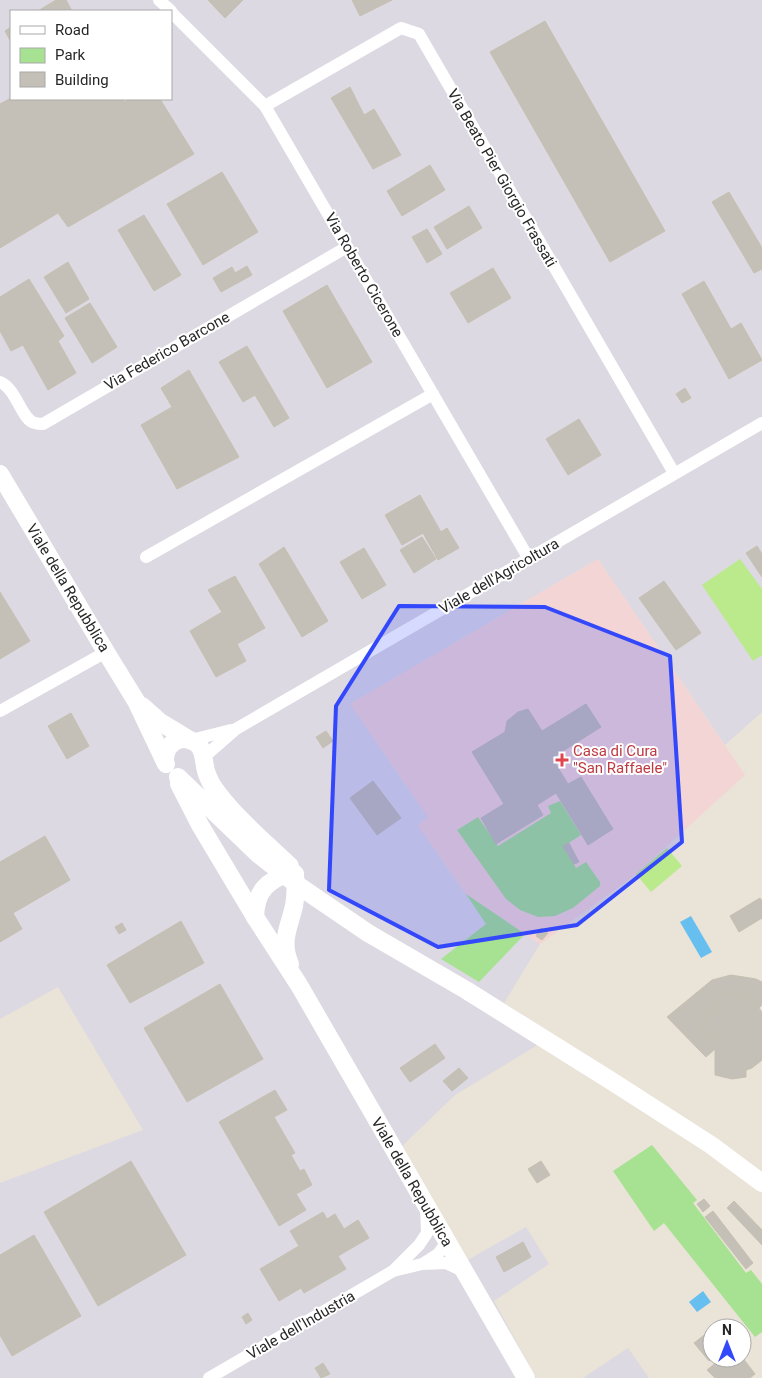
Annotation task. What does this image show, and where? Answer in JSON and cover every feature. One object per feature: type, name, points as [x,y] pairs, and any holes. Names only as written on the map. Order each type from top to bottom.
[{"type":"main road","name":"Viale della Repubblica","points":[[0,474],[136,701],[200,825],[299,985],[526,1378]]},
{"type":"main road","name":"Viale della Repubblica","points":[[136,701],[160,722],[189,740]]},
{"type":"main road","points":[[466,990],[368,933],[332,909],[292,876],[211,784],[201,748],[189,740],[181,739],[170,745],[165,756],[172,771],[258,854],[292,876],[466,990],[711,1145],[762,1183]]},
{"type":"main road","points":[[172,771],[190,777],[202,766],[204,759]]},
{"type":"main road","name":"Viale della Repubblica","points":[[292,876],[293,908],[288,924],[285,948],[299,985]]},
{"type":"main road","points":[[256,917],[258,897],[266,886],[274,879],[292,876]]},
{"type":"main road","points":[[288,924],[293,916],[305,907],[322,906],[332,909]]},
{"type":"main road","points":[[711,1145],[762,1171]]},
{"type":"street","name":"Via Roberto Cicerone","points":[[160,0],[170,10]]},
{"type":"street","name":"Via Roberto Cicerone","points":[[172,12],[265,106],[529,559]]},
{"type":"street","name":"Via Beato Pier Giorgio Frassati","points":[[265,106],[401,28],[418,34],[674,473]]},
{"type":"street","name":"Via Federico Barcone","points":[[0,382],[8,387],[27,419],[34,423],[43,424],[347,247]]},
{"type":"street","points":[[146,557],[433,394]]},
{"type":"street","name":"Viale dell'Agricoltura","points":[[204,759],[236,729],[762,423]]},
{"type":"street","points":[[0,711],[106,652]]},
{"type":"street","name":"Viale dell'Agricoltura","points":[[189,740],[236,729]]},
{"type":"street","name":"Viale dell'Industria","points":[[209,1378],[393,1271],[419,1245],[427,1233],[426,1205]]},
{"type":"street","points":[[419,1245],[431,1242],[447,1242]]},
{"type":"street","name":"Viale dell'Industria","points":[[422,1264],[438,1254],[447,1242]]},
{"type":"street","name":"Viale dell'Industria","points":[[393,1271],[422,1264],[446,1263],[463,1271]]},
{"type":"highlighted area","points":[[399,606],[545,607],[670,656],[682,842],[577,925],[438,947],[329,890],[336,706]]},
{"type":"shaded area","points":[[0,0],[762,0],[762,712],[725,745],[598,559],[350,704],[428,817],[418,826],[466,894],[540,944],[504,1003],[554,1035],[455,1095],[399,1149],[464,1262],[526,1227],[549,1264],[494,1301],[536,1378],[0,1378],[0,1183],[143,1130],[58,987],[0,1019]]},
{"type":"shaded area","name":"Casa di Cura \"San Raffaele\"","points":[[598,559],[745,775],[635,875],[540,944],[466,894],[418,826],[428,817],[350,704]]},
{"type":"shaded area","points":[[628,1348],[649,1378],[583,1378]]},
{"type":"green space","points":[[740,559],[762,589],[762,655],[753,661],[702,585]]},
{"type":"green space","points":[[560,801],[581,835],[564,846],[576,868],[586,862],[600,882],[600,886],[573,908],[555,916],[538,917],[520,910],[506,899],[457,830],[478,817],[498,846],[551,813],[548,806]]},
{"type":"green space","points":[[667,848],[682,866],[651,892],[636,874]]},
{"type":"green space","points":[[466,894],[525,934],[479,982],[441,959],[486,924]]},
{"type":"green space","points":[[652,1145],[697,1200],[693,1203],[746,1273],[751,1270],[762,1284],[762,1332],[755,1337],[752,1333],[752,1318],[740,1318],[664,1223],[654,1231],[613,1171]]},
{"type":"water","points":[[691,916],[712,952],[701,958],[680,922]]},
{"type":"water","points":[[703,1291],[711,1302],[697,1312],[689,1302]]},
{"type":"building","points":[[56,0],[66,0],[71,10],[40,10]]},
{"type":"building","points":[[208,0],[243,0],[225,18]]},
{"type":"building","points":[[352,0],[392,0],[360,16]]},
{"type":"building","points":[[545,21],[665,231],[610,262],[490,52]]},
{"type":"building","points":[[10,28],[10,40],[5,31]]},
{"type":"building","points":[[350,87],[364,115],[374,109],[401,155],[373,169],[331,98]]},
{"type":"building","points":[[10,99],[123,100],[124,102],[128,100],[161,100],[194,154],[68,227],[58,213],[0,248],[0,104]]},
{"type":"building","points":[[430,165],[445,190],[402,216],[387,191]]},
{"type":"building","points":[[222,172],[258,232],[203,265],[167,204]]},
{"type":"building","points":[[729,192],[762,248],[762,269],[754,273],[712,202]]},
{"type":"building","points":[[469,206],[482,228],[447,249],[434,227]]},
{"type":"building","points":[[144,215],[181,275],[154,291],[118,230]]},
{"type":"building","points":[[427,229],[442,254],[427,263],[412,237]]},
{"type":"building","points":[[68,262],[89,299],[66,313],[44,277]]},
{"type":"building","points":[[247,266],[252,275],[221,292],[213,278],[232,267],[235,273]]},
{"type":"building","points":[[493,268],[511,298],[468,323],[450,293]]},
{"type":"building","points":[[29,279],[64,336],[58,341],[76,373],[48,390],[23,345],[11,351],[0,331],[0,297]]},
{"type":"building","points":[[704,281],[731,329],[741,323],[762,360],[729,379],[682,294]]},
{"type":"building","points":[[327,285],[372,362],[327,388],[283,311]]},
{"type":"building","points":[[90,303],[117,347],[92,363],[65,318]]},
{"type":"building","points":[[247,346],[289,418],[274,427],[255,395],[243,402],[219,362]]},
{"type":"building","points":[[189,370],[239,457],[177,489],[141,425],[172,407],[161,388]]},
{"type":"building","points":[[685,388],[691,398],[682,403],[676,394]]},
{"type":"building","points":[[579,419],[601,455],[568,475],[546,439]]},
{"type":"building","points":[[420,495],[441,532],[447,528],[459,548],[438,560],[423,533],[402,545],[385,515]]},
{"type":"building","points":[[422,537],[436,559],[414,573],[400,550]]},
{"type":"building","points":[[757,546],[762,554],[762,577],[746,553]]},
{"type":"building","points":[[284,547],[328,621],[302,637],[259,564]]},
{"type":"building","points":[[364,548],[386,585],[362,599],[340,562]]},
{"type":"building","points":[[235,576],[265,628],[237,644],[246,661],[216,677],[190,631],[222,612],[208,590]]},
{"type":"building","points":[[664,581],[701,633],[676,650],[639,598]]},
{"type":"building","points":[[0,592],[30,641],[0,659]]},
{"type":"building","points":[[586,704],[601,727],[552,758],[568,784],[581,777],[613,829],[588,845],[556,793],[537,805],[543,815],[496,844],[481,818],[504,804],[472,752],[505,732],[507,721],[518,712],[528,709],[542,731]]},
{"type":"building","points":[[71,713],[89,746],[67,759],[48,726]]},
{"type":"building","points":[[326,731],[333,741],[323,748],[316,737]]},
{"type":"building","points":[[373,781],[401,818],[377,835],[350,798]]},
{"type":"building","points":[[45,836],[70,880],[13,913],[22,929],[0,942],[0,862]]},
{"type":"building","points":[[569,843],[579,862],[574,864],[563,846]]},
{"type":"building","points":[[760,898],[762,901],[762,918],[739,932],[730,916]]},
{"type":"building","points":[[181,921],[204,963],[130,1003],[107,965]]},
{"type":"building","points":[[122,923],[126,930],[119,934],[115,927]]},
{"type":"building","points":[[541,928],[548,933],[542,940],[536,936]]},
{"type":"building","points":[[731,975],[756,979],[762,982],[762,1005],[759,1008],[749,1002],[749,996],[734,993],[719,994],[717,1009],[714,1013],[710,1010],[704,1015],[706,1018],[701,1032],[715,1040],[715,1049],[706,1057],[667,1017],[712,980]]},
{"type":"building","points":[[220,984],[263,1059],[187,1102],[144,1028]]},
{"type":"building","points":[[734,993],[749,996],[749,1002],[758,1007],[762,1012],[762,1060],[746,1070],[746,1077],[732,1079],[715,1075],[715,1040],[701,1032],[706,1018],[704,1015],[710,1010],[714,1013],[717,1009],[719,994]]},
{"type":"building","points":[[435,1044],[445,1058],[410,1082],[400,1068]]},
{"type":"building","points":[[459,1068],[468,1078],[452,1091],[443,1081]]},
{"type":"building","points":[[275,1090],[287,1110],[274,1117],[295,1153],[291,1155],[300,1171],[304,1169],[312,1185],[296,1194],[306,1210],[279,1226],[219,1122]]},
{"type":"building","points":[[131,1161],[186,1255],[98,1306],[44,1212]]},
{"type":"building","points":[[541,1161],[550,1175],[537,1183],[528,1169]]},
{"type":"building","points":[[704,1199],[710,1206],[703,1212],[697,1204]]},
{"type":"building","points":[[734,1201],[762,1230],[762,1245],[727,1208]]},
{"type":"building","points":[[713,1211],[753,1263],[746,1269],[705,1217]]},
{"type":"building","points":[[323,1212],[327,1219],[335,1214],[344,1229],[358,1220],[369,1238],[338,1256],[346,1269],[304,1293],[301,1288],[279,1301],[260,1269],[299,1246],[290,1231]]},
{"type":"building","points":[[34,1235],[81,1316],[12,1356],[0,1335],[0,1255]]},
{"type":"building","points":[[523,1242],[531,1257],[504,1272],[496,1257]]},
{"type":"building","points":[[248,1313],[252,1320],[246,1324],[242,1317]]},
{"type":"building","points":[[702,1337],[702,1353],[694,1343]]},
{"type":"building","points":[[323,1363],[330,1374],[321,1378],[315,1368]]},
{"type":"building","points":[[710,1368],[750,1368],[755,1374],[750,1378],[715,1378],[707,1370]]},
{"type":"place","name":"Casa di Cura \"San Raffaele\"","points":[[562,760]]}]
